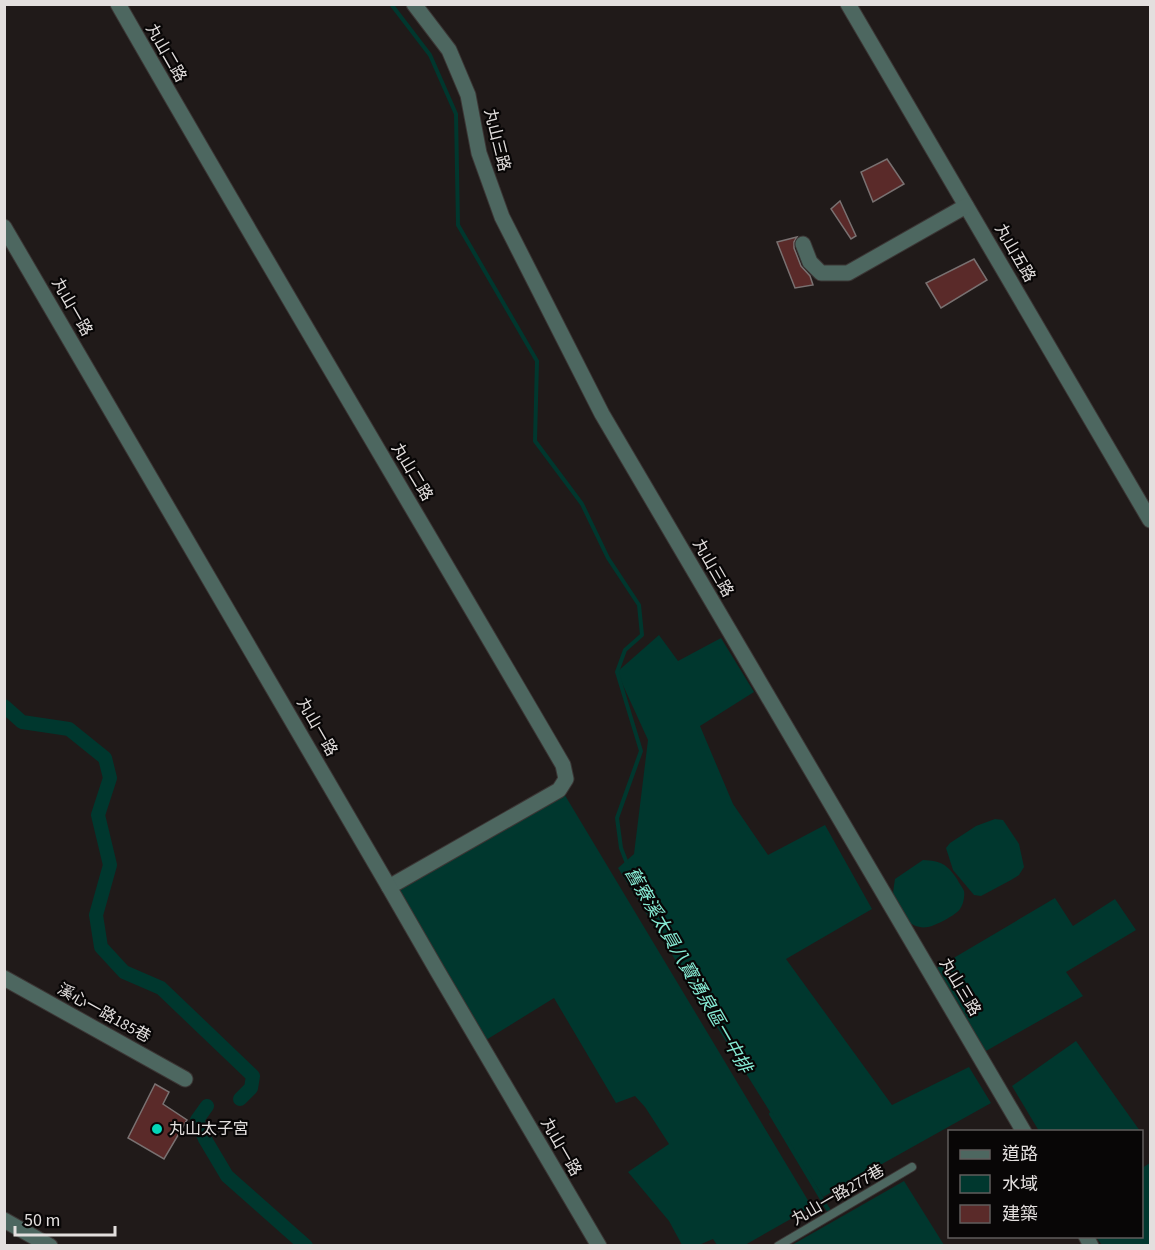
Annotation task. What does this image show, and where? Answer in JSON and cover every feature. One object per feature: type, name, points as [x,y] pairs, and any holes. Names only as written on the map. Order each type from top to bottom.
[{"type":"street","name":"丸山二路","points":[[117,4],[563,765],[566,779],[559,790],[389,886]]},
{"type":"street","name":"丸山三路","points":[[414,4],[449,50],[468,95],[479,153],[502,217],[602,414],[1023,1130]]},
{"type":"street","name":"丸山五路","points":[[848,4],[1150,520]]},
{"type":"street","points":[[803,244],[810,262],[821,273],[848,273],[966,206]]},
{"type":"street","name":"丸山一路","points":[[4,227],[598,1245]]},
{"type":"street","name":"溪心一路185巷","points":[[4,978],[185,1079]]},
{"type":"street","points":[[4,1220],[50,1245]]},
{"type":"lane","name":"丸山一路277巷","points":[[778,1245],[912,1167]]},
{"type":"water","points":[[659,635],[678,661],[721,638],[754,692],[700,726],[733,804],[768,855],[825,825],[872,909],[786,959],[892,1105],[969,1067],[991,1103],[823,1197],[618,868],[634,854],[648,740],[617,672]]},
{"type":"water","points":[[563,792],[812,1207],[745,1245],[717,1245],[713,1239],[699,1245],[682,1245],[669,1221],[628,1172],[669,1144],[645,1107],[635,1096],[616,1103],[554,998],[486,1040],[397,890]]},
{"type":"water","points":[[995,819],[1003,820],[1019,844],[1024,867],[1019,875],[1011,880],[981,896],[974,895],[953,870],[946,848],[976,826]]},
{"type":"water","points":[[923,860],[939,862],[947,867],[964,891],[963,901],[958,911],[945,920],[928,927],[917,926],[907,921],[894,902],[893,893],[895,879]]},
{"type":"water","points":[[1055,898],[1073,926],[1115,899],[1136,930],[1066,972],[1083,996],[986,1051],[935,969]]},
{"type":"water","points":[[1076,1041],[1139,1130],[1038,1130],[1012,1086]]},
{"type":"water","points":[[1150,1163],[1150,1245],[1102,1245],[1097,1238],[1143,1238],[1143,1167]]},
{"type":"water","points":[[904,1181],[944,1245],[792,1245]]},
{"type":"building","points":[[887,159],[904,184],[873,202],[861,172]]},
{"type":"building","points":[[840,201],[856,236],[851,239],[831,209]]},
{"type":"building","points":[[797,237],[794,248],[801,266],[810,276],[813,285],[795,288],[777,242]]},
{"type":"building","points":[[974,259],[987,280],[941,308],[926,283]]},
{"type":"building","name":"丸山太子宮","points":[[155,1084],[169,1092],[163,1104],[187,1120],[164,1159],[128,1138]]},
{"type":"waterway","name":"舊寮溪太員八寶湧泉區一中排","points":[[391,4],[430,55],[456,114],[458,225],[537,361],[535,441],[582,504],[608,558],[639,605],[642,635],[625,650],[617,672],[641,751],[617,818],[621,848],[628,866]]},
{"type":"waterway","points":[[4,706],[22,722],[69,729],[105,758],[110,778],[98,815],[110,865],[96,915],[101,947],[124,972],[161,988],[253,1076],[251,1088],[240,1099]]},
{"type":"waterway","points":[[207,1106],[197,1120],[205,1139],[227,1176],[306,1246]]},
{"type":"waterway","name":"舊寮溪太員八寶湧泉區一中排","points":[[771,1114],[829,1211]]},
{"type":"place","name":"丸山太子宮","points":[[157,1129]]}]
